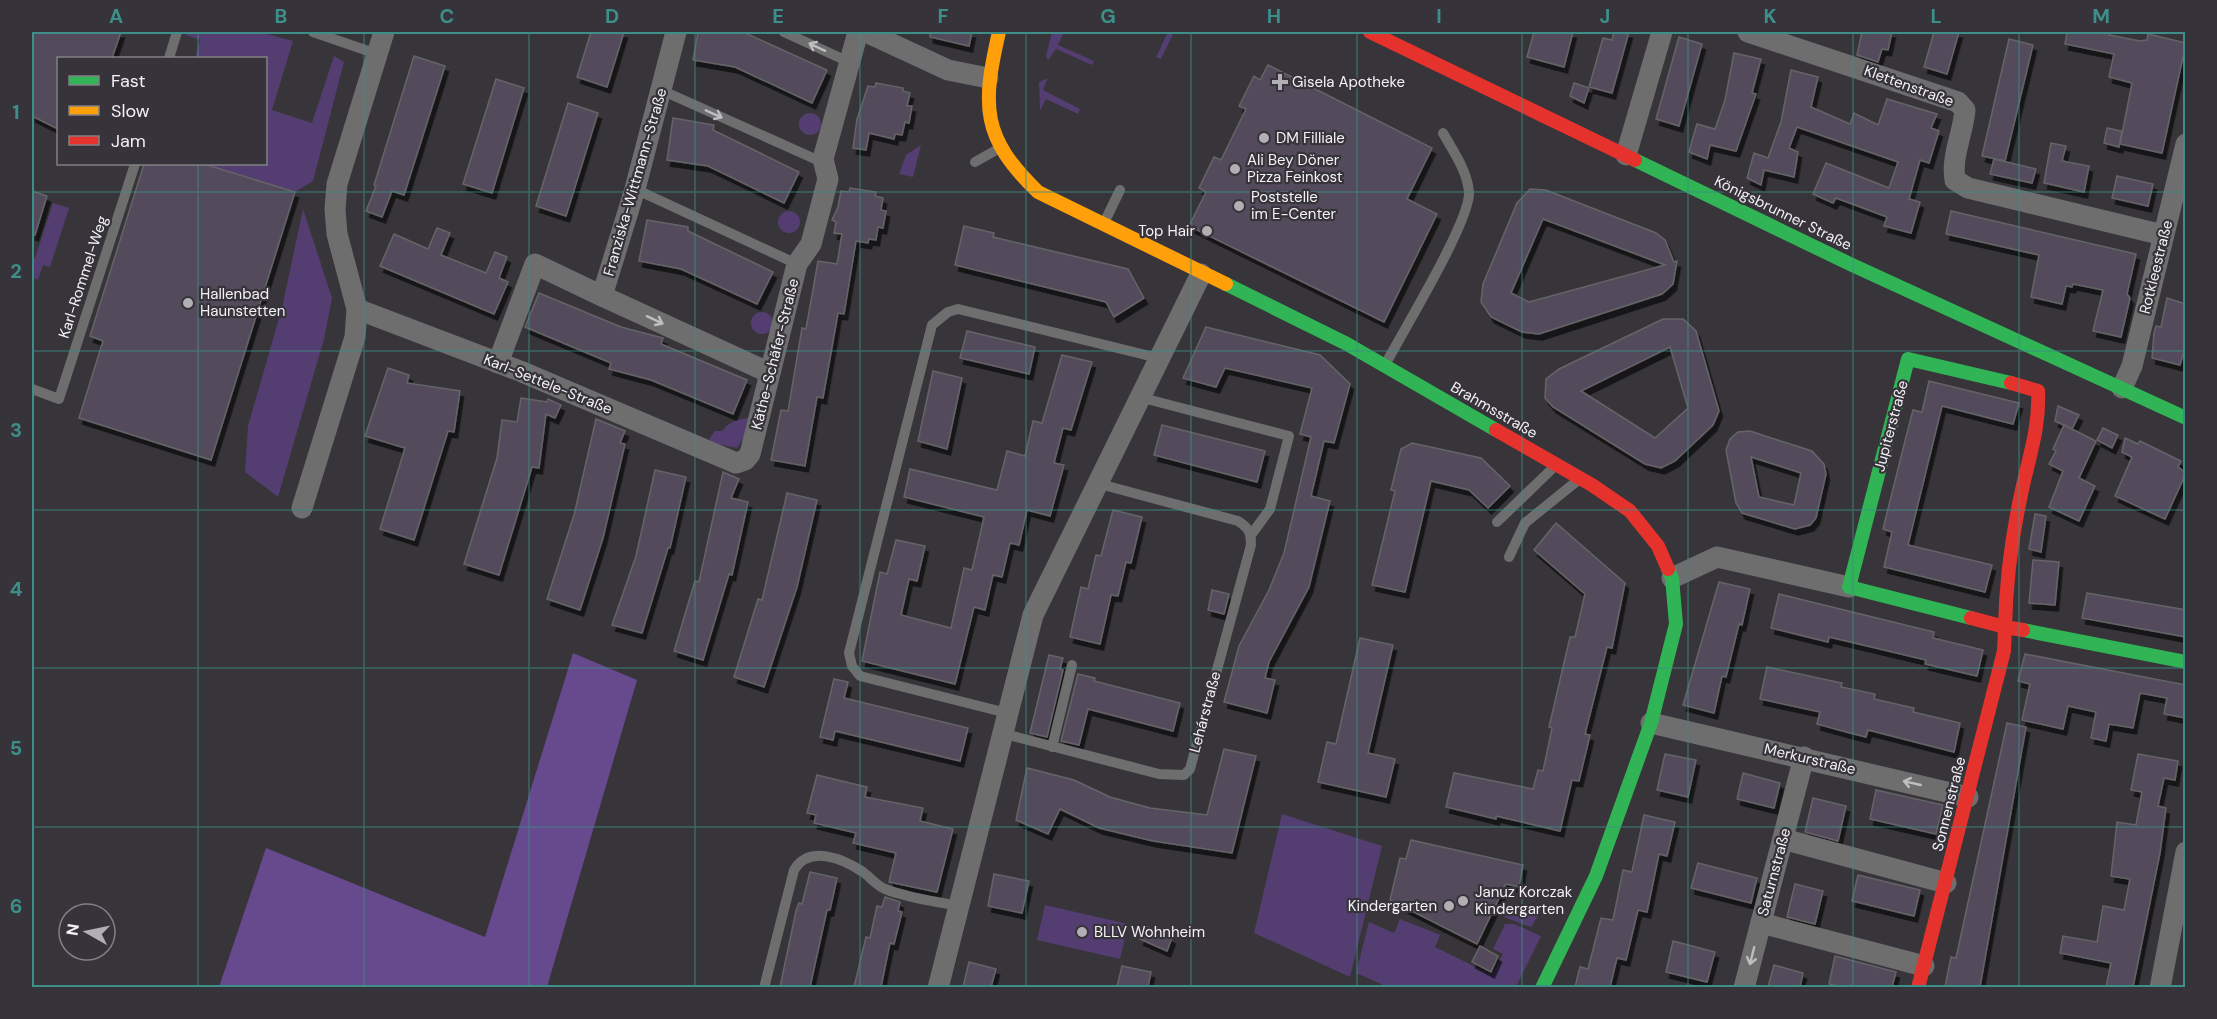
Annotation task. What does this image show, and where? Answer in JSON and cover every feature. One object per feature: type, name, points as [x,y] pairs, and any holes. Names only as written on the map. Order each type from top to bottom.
[{"type":"street","points":[[302,508],[349,364],[355,337],[357,309],[338,234],[335,209],[337,184],[384,32]]},
{"type":"street","name":"Franziska-Wittmann-Straße","points":[[498,363],[535,264],[602,296],[635,189],[676,32]]},
{"type":"street","name":"Käthe-Schäfer-Straße","points":[[736,464],[745,460],[750,454],[797,264],[811,244],[828,179],[824,163],[858,32]]},
{"type":"street","points":[[866,32],[948,70],[988,78]]},
{"type":"street","name":"Brahmsstraße","points":[[999,32],[988,78],[988,119],[999,149],[1016,173],[1038,192],[1384,366],[1580,478],[1630,511],[1658,546],[1672,578],[1676,624],[1651,723],[1596,876],[1542,987]]},
{"type":"street","name":"Königsbrunner Straße","points":[[1370,32],[1850,264],[2186,418]]},
{"type":"street","points":[[1626,155],[1662,32]]},
{"type":"street","name":"Klettenstraße","points":[[1748,32],[1958,102],[1965,110],[1953,165],[1955,180],[1968,188],[2163,236]]},
{"type":"street","name":"Rotkleestraße","points":[[2122,388],[2132,366],[2163,236],[2178,210],[2186,144]]},
{"type":"street","points":[[938,987],[1033,615],[1096,483],[1201,274]]},
{"type":"street","points":[[602,296],[770,373]]},
{"type":"street","name":"Karl-Settele-Straße","points":[[357,309],[498,363],[736,464]]},
{"type":"street","name":"Jupiterstraße","points":[[1849,586],[1908,359],[1984,375],[2038,391]]},
{"type":"street","name":"Sonnenstraße","points":[[1918,987],[2004,651],[2006,601],[2021,494],[2041,412],[2038,391]]},
{"type":"street","points":[[1672,578],[1717,557],[1849,586],[2006,627],[2186,662]]},
{"type":"street","name":"Merkurstraße","points":[[1651,723],[1968,797]]},
{"type":"street","name":"Saturnstraße","points":[[1744,987],[1804,757]]},
{"type":"street","points":[[1782,839],[1946,883]]},
{"type":"street","points":[[2160,987],[2186,852]]},
{"type":"street","points":[[1761,922],[1924,966]]},
{"type":"lane","points":[[168,57],[177,32]]},
{"type":"lane","points":[[313,32],[377,54]]},
{"type":"lane","points":[[784,32],[849,62]]},
{"type":"lane","points":[[661,90],[824,163]]},
{"type":"lane","points":[[1384,366],[1462,222],[1469,193],[1464,170],[1443,133]]},
{"type":"lane","points":[[975,162],[999,149]]},
{"type":"lane","name":"Karl-Rommel-Weg","points":[[32,389],[59,399],[135,165]]},
{"type":"lane","points":[[635,189],[797,264]]},
{"type":"lane","points":[[1103,226],[1119,190]]},
{"type":"lane","name":"Lehárstraße","points":[[1139,397],[1288,436],[1270,509],[1251,535],[1251,545],[1190,769],[1184,775],[1159,774],[1052,747],[1004,723],[860,676],[852,666],[849,653],[932,325],[948,312],[958,309],[1158,358]]},
{"type":"lane","points":[[1497,522],[1557,465]]},
{"type":"lane","points":[[1509,557],[1525,523],[1580,478]]},
{"type":"lane","points":[[1096,483],[1238,521],[1247,527],[1251,535]]},
{"type":"lane","points":[[1052,747],[1072,665]]},
{"type":"lane","points":[[764,987],[794,870],[800,860],[810,856],[828,856],[862,871],[883,889],[958,906]]},
{"type":"shaded area","points":[[187,32],[260,32],[293,41],[272,110],[312,123],[334,56],[344,62],[313,181],[295,192],[207,165],[267,165],[267,57],[195,57],[200,40],[186,35]]},
{"type":"shaded area","points":[[1052,32],[1064,32],[1058,45],[1094,61],[1092,65],[1056,49],[1048,60],[1046,56]]},
{"type":"shaded area","points":[[1168,32],[1173,34],[1161,59],[1156,57]]},
{"type":"shaded area","points":[[1048,78],[1043,90],[1080,109],[1078,114],[1046,99],[1040,111],[1039,82]]},
{"type":"shaded area","points":[[806,113],[814,113],[821,120],[821,128],[814,135],[806,135],[799,128],[799,120]]},
{"type":"shaded area","points":[[921,145],[913,177],[899,174],[906,155]]},
{"type":"shaded area","points":[[53,203],[69,208],[50,267],[43,265],[38,280],[32,277],[32,258],[35,258]]},
{"type":"shaded area","points":[[303,209],[332,298],[324,339],[278,497],[245,472],[248,426],[282,308]]},
{"type":"shaded area","points":[[785,211],[793,211],[800,218],[800,226],[793,233],[785,233],[778,226],[778,218]]},
{"type":"shaded area","points":[[762,312],[770,315],[773,323],[770,331],[762,334],[754,331],[751,323],[754,315]]},
{"type":"shaded area","points":[[749,418],[745,435],[737,448],[713,443],[709,439],[715,431],[722,431],[727,425]]},
{"type":"shaded area","points":[[573,653],[637,680],[547,987],[219,987],[266,848],[485,937]]},
{"type":"shaded area","points":[[1282,814],[1382,846],[1350,977],[1254,933]]},
{"type":"shaded area","points":[[1510,904],[1538,916],[1531,927],[1504,917]]},
{"type":"shaded area","name":"BLLV Wohnheim","points":[[1045,905],[1128,924],[1120,959],[1037,940]]},
{"type":"shaded area","points":[[1400,919],[1440,935],[1435,947],[1492,975],[1503,954],[1493,949],[1505,924],[1514,924],[1541,936],[1516,987],[1388,987],[1356,973],[1369,922],[1394,933]]},
{"type":"building","points":[[32,32],[121,32],[112,57],[57,57],[57,128],[32,116]]},
{"type":"building","points":[[591,32],[624,32],[607,87],[577,77]]},
{"type":"building","points":[[698,32],[743,32],[827,70],[812,103],[735,67],[693,60]]},
{"type":"building","points":[[930,32],[972,32],[969,46],[930,37]]},
{"type":"building","points":[[1534,32],[1573,32],[1564,67],[1527,57]]},
{"type":"building","points":[[1614,32],[1629,32],[1612,93],[1589,87],[1603,38],[1612,40]]},
{"type":"building","points":[[1862,32],[1892,32],[1888,50],[1882,49],[1878,62],[1857,55]]},
{"type":"building","points":[[1934,32],[1959,32],[1947,74],[1924,67]]},
{"type":"building","points":[[2067,32],[2110,32],[2109,35],[2140,41],[2147,40],[2148,34],[2186,43],[2162,153],[2120,144],[2132,83],[2109,77],[2114,54],[2065,44]]},
{"type":"building","points":[[1679,37],[1702,44],[1679,126],[1656,119]]},
{"type":"building","points":[[2009,39],[2033,45],[2005,161],[1982,156]]},
{"type":"building","points":[[1734,53],[1761,59],[1752,93],[1756,94],[1736,151],[1710,145],[1707,159],[1689,152],[1697,124],[1715,129],[1725,100]]},
{"type":"building","points":[[414,56],[445,66],[404,195],[392,191],[382,217],[366,211],[376,186],[374,185]]},
{"type":"building","points":[[1268,65],[1432,148],[1407,199],[1437,214],[1384,322],[1189,226],[1206,192],[1199,188],[1214,157],[1221,160],[1246,109],[1239,106],[1254,76],[1260,80]]},
{"type":"building","points":[[1791,70],[1818,77],[1811,107],[1850,124],[1854,113],[1878,125],[1887,99],[1937,114],[1931,128],[1939,131],[1929,163],[1920,160],[1909,199],[1920,202],[1911,233],[1884,226],[1887,217],[1836,198],[1833,203],[1813,194],[1826,163],[1889,188],[1898,162],[1797,127],[1789,148],[1798,152],[1794,177],[1764,170],[1761,185],[1747,178],[1754,153],[1768,158],[1781,122]]},
{"type":"building","points":[[496,79],[524,88],[492,193],[463,184]]},
{"type":"building","points":[[876,83],[903,88],[903,91],[910,93],[907,106],[912,106],[909,123],[905,122],[902,135],[895,134],[894,139],[869,133],[866,150],[853,148],[857,119],[868,86],[875,87]]},
{"type":"building","points":[[1574,83],[1589,88],[1584,103],[1570,96]]},
{"type":"building","points":[[568,103],[598,113],[566,216],[536,206]]},
{"type":"building","points":[[673,118],[714,125],[713,130],[799,172],[784,203],[708,166],[667,160]]},
{"type":"building","points":[[2107,128],[2122,131],[2119,147],[2104,143]]},
{"type":"building","points":[[2051,143],[2066,146],[2062,161],[2089,166],[2084,192],[2044,183]]},
{"type":"building","points":[[1994,159],[2036,169],[2032,183],[1990,174]]},
{"type":"building","name":"Hallenbad Haunstetten","points":[[144,165],[207,165],[295,192],[211,460],[79,418],[103,341],[90,336]]},
{"type":"building","points":[[2117,176],[2153,184],[2148,206],[2112,198]]},
{"type":"building","points":[[850,188],[876,192],[875,196],[883,198],[881,210],[886,211],[883,228],[878,227],[876,240],[869,239],[868,243],[856,241],[844,314],[838,313],[823,398],[817,397],[805,466],[771,460],[781,410],[788,411],[802,328],[806,329],[818,261],[837,264],[842,234],[834,233],[836,222],[832,220],[838,207],[841,191],[849,192]]},
{"type":"building","points":[[1530,189],[1546,190],[1656,233],[1665,240],[1674,262],[1677,261],[1673,284],[1662,294],[1539,334],[1522,332],[1491,317],[1481,302],[1483,284],[1517,203]],"holes":[[[1543,219],[1665,265],[1529,302],[1511,293]]]},
{"type":"building","points":[[32,191],[47,196],[35,235],[32,234]]},
{"type":"building","points":[[1951,211],[2136,254],[2127,294],[2130,298],[2121,337],[2093,331],[2103,290],[2073,284],[2072,287],[2066,286],[2062,304],[2031,297],[2039,255],[1946,234]]},
{"type":"building","points":[[647,220],[688,227],[688,231],[773,272],[757,304],[681,269],[639,261]]},
{"type":"building","points":[[964,226],[994,233],[993,237],[1128,269],[1144,298],[1114,317],[1106,302],[955,265]]},
{"type":"building","points":[[437,228],[450,233],[441,255],[486,273],[495,252],[507,257],[499,278],[508,282],[494,314],[380,266],[394,234],[428,249]]},
{"type":"building","points":[[539,293],[621,327],[663,338],[661,344],[747,380],[733,414],[651,380],[609,369],[611,363],[525,327]]},
{"type":"building","points":[[2167,298],[2186,304],[2186,343],[2180,365],[2152,358],[2154,333],[2156,326],[2161,327]]},
{"type":"building","points":[[1663,319],[1683,319],[1696,331],[1719,411],[1713,425],[1675,461],[1661,468],[1645,464],[1553,407],[1545,398],[1546,379],[1559,369]],"holes":[[[1670,347],[1688,408],[1655,438],[1581,391]]]},
{"type":"building","points":[[1206,327],[1320,355],[1350,384],[1334,443],[1324,441],[1311,496],[1330,501],[1309,587],[1269,662],[1265,678],[1275,680],[1267,713],[1224,702],[1239,646],[1269,590],[1284,553],[1311,437],[1300,434],[1312,388],[1225,368],[1216,387],[1183,378]]},
{"type":"building","points":[[967,331],[1035,347],[1029,374],[960,358]]},
{"type":"building","points":[[1062,355],[1092,362],[1071,430],[1063,428],[1054,463],[1064,465],[1050,516],[1027,510],[1019,545],[1010,543],[1002,577],[993,575],[985,610],[974,607],[955,684],[862,661],[880,572],[887,574],[896,540],[925,546],[917,581],[909,579],[901,615],[951,628],[964,568],[972,570],[984,517],[904,497],[910,469],[997,490],[1007,451],[1025,456],[1033,421],[1042,423]]},
{"type":"building","points":[[388,368],[409,375],[407,383],[460,391],[454,432],[448,431],[414,540],[380,529],[405,448],[365,436]]},
{"type":"building","points":[[933,371],[962,378],[947,449],[918,441]]},
{"type":"building","points":[[1929,381],[2019,403],[2013,424],[1942,406],[1908,545],[1992,565],[1985,592],[1884,567],[1892,532],[1883,529],[1913,410],[1922,412]]},
{"type":"building","points":[[521,398],[547,402],[548,399],[561,405],[555,418],[546,414],[539,468],[532,467],[499,575],[464,564],[497,458],[502,420],[517,422]]},
{"type":"building","points":[[2058,406],[2079,415],[2072,429],[2055,421]]},
{"type":"building","points":[[596,419],[625,431],[620,443],[625,444],[603,538],[580,610],[547,599],[574,515]]},
{"type":"building","points":[[1162,425],[1265,451],[1257,482],[1154,455]]},
{"type":"building","points":[[2064,425],[2096,441],[2079,478],[2095,486],[2079,521],[2049,507],[2063,471],[2049,464],[2056,451],[2053,449]]},
{"type":"building","points":[[2103,428],[2118,435],[2112,448],[2097,440]]},
{"type":"building","points":[[1750,431],[1812,451],[1824,464],[1826,474],[1816,518],[1810,525],[1795,529],[1742,513],[1736,503],[1726,450],[1730,439],[1738,432]],"holes":[[[1751,457],[1801,473],[1794,505],[1759,497]]]},
{"type":"building","points":[[2125,438],[2138,444],[2140,441],[2181,461],[2178,467],[2186,473],[2165,519],[2115,496],[2132,457],[2122,452]]},
{"type":"building","points":[[1412,443],[1481,458],[1510,486],[1488,508],[1469,490],[1431,481],[1405,592],[1372,585],[1395,491],[1391,490],[1401,449]]},
{"type":"building","points":[[655,470],[686,477],[670,548],[668,548],[642,633],[612,625],[636,556]]},
{"type":"building","points":[[723,472],[739,479],[731,498],[748,502],[732,575],[729,574],[703,660],[674,651],[695,581],[699,582]]},
{"type":"building","points":[[787,493],[817,500],[797,587],[764,687],[734,677],[758,599],[762,600]]},
{"type":"building","points":[[1113,510],[1142,517],[1131,563],[1126,562],[1118,596],[1111,595],[1100,644],[1070,637],[1081,587],[1088,589],[1096,555],[1101,556]]},
{"type":"building","points":[[2035,514],[2046,516],[2041,552],[2029,549]]},
{"type":"building","points":[[1556,523],[1625,583],[1612,648],[1607,647],[1585,734],[1590,735],[1579,781],[1572,780],[1560,831],[1446,807],[1454,773],[1533,789],[1538,770],[1543,771],[1552,728],[1549,727],[1570,637],[1575,637],[1585,594],[1534,550]]},
{"type":"building","points":[[2033,560],[2059,562],[2055,605],[2029,603]]},
{"type":"building","points":[[1719,582],[1750,589],[1726,677],[1722,676],[1714,713],[1683,705]]},
{"type":"building","points":[[1212,590],[1229,594],[1224,614],[1208,610]]},
{"type":"building","points":[[2087,593],[2186,610],[2186,637],[2082,618]]},
{"type":"building","points":[[1779,594],[1934,632],[1933,638],[1983,650],[1977,676],[1925,664],[1926,660],[1829,637],[1828,642],[1771,628]]},
{"type":"building","points":[[1360,638],[1393,645],[1368,753],[1395,759],[1386,797],[1318,782],[1327,742],[1336,744]]},
{"type":"building","points":[[2025,654],[2186,685],[2186,718],[2164,714],[2167,698],[2140,693],[2133,728],[2109,724],[2106,741],[2091,738],[2096,712],[2068,706],[2063,729],[2022,720],[2030,684],[2018,681]]},
{"type":"building","points":[[1049,655],[1063,658],[1060,669],[1063,670],[1047,737],[1030,733]]},
{"type":"building","points":[[1767,667],[1842,683],[1841,687],[1875,694],[1874,699],[1914,708],[1913,712],[1960,723],[1954,752],[1868,730],[1866,737],[1817,724],[1820,712],[1760,699]]},
{"type":"building","points":[[1078,674],[1095,678],[1094,681],[1180,703],[1173,731],[1088,709],[1079,745],[1061,741]]},
{"type":"building","points":[[834,679],[848,682],[844,698],[968,728],[960,761],[835,731],[833,740],[820,737]]},
{"type":"building","points":[[2007,723],[2026,727],[1980,987],[1945,987],[1951,957],[1956,958]]},
{"type":"building","points":[[1224,749],[1256,756],[1232,853],[1153,841],[1099,828],[1060,809],[1048,834],[1016,820],[1027,768],[1074,780],[1110,797],[1150,808],[1207,815]]},
{"type":"building","points":[[1665,754],[1696,760],[1688,797],[1657,790]]},
{"type":"building","points":[[2138,754],[2178,761],[2175,780],[2164,778],[2158,806],[2166,808],[2160,853],[2133,987],[2106,987],[2111,963],[2060,953],[2063,936],[2097,942],[2103,906],[2124,910],[2130,879],[2111,876],[2117,822],[2136,825],[2142,792],[2131,790]]},
{"type":"building","points":[[1743,773],[1780,783],[1774,808],[1737,799]]},
{"type":"building","points":[[817,775],[867,787],[865,797],[923,808],[920,821],[953,829],[937,892],[889,882],[896,853],[853,843],[856,833],[814,823],[816,815],[807,813]]},
{"type":"building","points":[[1876,790],[1943,805],[1936,834],[1870,819]]},
{"type":"building","points":[[1813,798],[1846,806],[1838,841],[1805,832]]},
{"type":"building","points":[[1644,815],[1675,822],[1667,856],[1659,854],[1647,912],[1638,910],[1626,960],[1617,958],[1610,987],[1575,987],[1580,967],[1588,969],[1601,918],[1613,920],[1623,870],[1632,872]]},
{"type":"building","name":"Kindergarten","points":[[1411,840],[1523,865],[1519,887],[1506,884],[1477,944],[1390,900],[1400,858],[1406,859]]},
{"type":"building","points":[[1698,863],[1757,878],[1751,903],[1691,888]]},
{"type":"building","points":[[810,872],[837,878],[830,910],[827,910],[810,987],[780,987],[796,911],[799,903],[802,904]]},
{"type":"building","points":[[994,874],[1029,881],[1022,913],[988,906]]},
{"type":"building","points":[[1858,875],[1920,890],[1914,916],[1852,901]]},
{"type":"building","points":[[1795,884],[1823,891],[1815,924],[1787,917]]},
{"type":"building","points":[[885,897],[900,902],[898,911],[902,912],[894,944],[890,943],[881,987],[854,987],[866,937],[870,938],[877,906],[882,907]]},
{"type":"building","points":[[1145,926],[1172,938],[1167,951],[1140,939]]},
{"type":"building","points":[[1673,941],[1715,952],[1707,982],[1666,972]]},
{"type":"building","points":[[1480,946],[1498,956],[1491,972],[1472,962]]},
{"type":"building","points":[[1835,956],[1896,972],[1892,987],[1842,987],[1829,984]]},
{"type":"building","points":[[969,962],[996,969],[991,987],[963,987]]},
{"type":"building","points":[[1774,965],[1803,973],[1800,987],[1768,987]]},
{"type":"building","points":[[1122,966],[1151,972],[1148,987],[1117,987]]},
{"type":"traffic: fast","points":[[1635,160],[1850,264],[2186,418]]},
{"type":"traffic: fast","points":[[1226,284],[1347,344],[1496,430]]},
{"type":"traffic: fast","points":[[1971,618],[1849,587],[1908,359],[2011,383]]},
{"type":"traffic: fast","points":[[1542,988],[1596,876],[1651,723],[1676,624],[1672,578],[1668,569]]},
{"type":"traffic: fast","points":[[2023,630],[2186,662]]},
{"type":"traffic: slow","points":[[999,32],[990,80],[991,119],[996,137],[1005,154],[1019,172],[1038,192],[1226,284]]},
{"type":"traffic: jam","points":[[1370,32],[1635,160]]},
{"type":"traffic: jam","points":[[2011,383],[2038,391],[2036,429],[2015,524],[2007,593],[2005,627],[2023,630]]},
{"type":"traffic: jam","points":[[1496,430],[1592,485],[1630,511],[1658,546],[1668,569]]},
{"type":"traffic: jam","points":[[1918,988],[2004,651],[2005,627],[1971,618]]},
{"type":"place","name":"Gisela Apotheke","points":[[1280,82]]},
{"type":"place","name":"DM Filliale","points":[[1264,138]]},
{"type":"place","name":"Ali Bey Döner Pizza Feinkost","points":[[1235,169]]},
{"type":"place","name":"Poststelle im E-Center","points":[[1239,206]]},
{"type":"place","name":"Top Hair","points":[[1207,231]]},
{"type":"place","name":"Hallenbad Haunstetten","points":[[188,303]]},
{"type":"place","name":"Januz Korczak Kindergarten","points":[[1463,901]]},
{"type":"place","name":"Kindergarten","points":[[1449,906]]},
{"type":"place","name":"BLLV Wohnheim","points":[[1082,932]]}]
